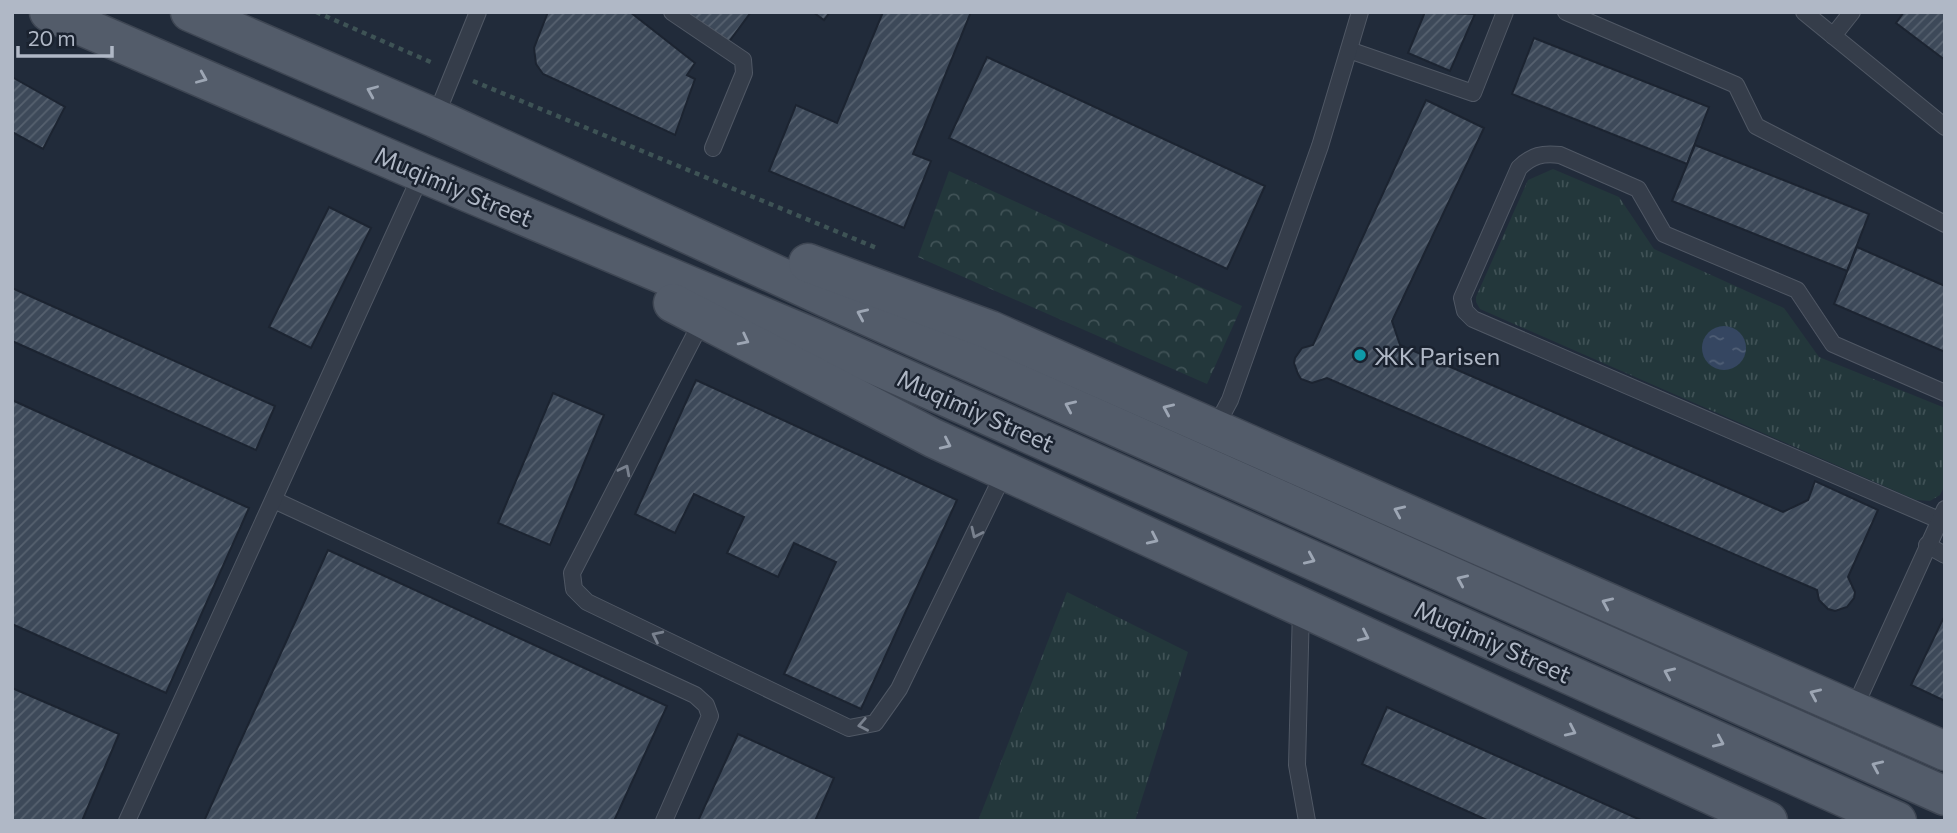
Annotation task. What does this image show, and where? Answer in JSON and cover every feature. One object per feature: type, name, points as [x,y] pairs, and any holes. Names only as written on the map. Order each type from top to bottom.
[{"type":"main road","name":"Muqimiy Street","points":[[49,12],[814,338],[1896,821]]},
{"type":"main road","name":"Muqimiy Street","points":[[190,12],[435,118],[827,298],[1942,794]]},
{"type":"main road","points":[[435,118],[832,273],[990,330],[1945,751]]},
{"type":"main road","points":[[422,173],[933,438],[1301,608],[1730,813],[1768,821]]},
{"type":"lane","points":[[435,118],[478,12]]},
{"type":"lane","points":[[672,12],[743,61],[744,73],[713,148]]},
{"type":"lane","points":[[1214,430],[1230,400],[1311,172],[1360,12]]},
{"type":"lane","points":[[1349,50],[1473,93],[1505,12]]},
{"type":"lane","points":[[1566,12],[1736,85],[1756,126],[1945,224]]},
{"type":"lane","points":[[1804,12],[1945,127]]},
{"type":"lane","points":[[1833,36],[1852,12]]},
{"type":"lane","points":[[1853,711],[1942,514],[1472,319],[1465,311],[1462,298],[1519,168],[1535,156],[1560,155],[1638,189],[1664,234],[1797,290],[1833,344],[1945,393]]},
{"type":"lane","points":[[127,821],[422,173]]},
{"type":"lane","points":[[703,319],[572,573],[574,589],[587,602],[849,727],[875,723],[899,689],[1005,471]]},
{"type":"lane","points":[[274,500],[695,695],[706,705],[710,716],[664,821]]},
{"type":"lane","points":[[1927,545],[1945,555]]},
{"type":"lane","points":[[1301,608],[1297,765],[1307,821]]},
{"type":"green space","points":[[1553,169],[1619,197],[1654,249],[1784,308],[1819,357],[1945,408],[1945,485],[1940,495],[1930,501],[1916,500],[1480,309],[1476,297],[1528,180]]},
{"type":"green space","points":[[949,171],[1242,306],[1207,384],[918,257]]},
{"type":"green space","points":[[1067,592],[1188,652],[1135,821],[978,821]]},
{"type":"water","points":[[1724,326],[1740,332],[1746,348],[1740,364],[1724,370],[1708,364],[1702,348],[1708,332]]},
{"type":"building","points":[[548,12],[630,12],[695,63],[687,75],[695,79],[675,135],[543,74],[536,64],[534,48]]},
{"type":"building","points":[[679,12],[751,12],[725,47]]},
{"type":"building","points":[[813,12],[830,12],[824,20]]},
{"type":"building","points":[[883,12],[971,12],[913,154],[931,161],[904,228],[769,171],[796,105],[837,123]]},
{"type":"building","points":[[1425,12],[1475,14],[1450,71],[1408,53]]},
{"type":"building","points":[[1904,12],[1945,12],[1945,60],[1896,23]]},
{"type":"building","points":[[1534,38],[1709,107],[1687,164],[1512,94]]},
{"type":"building","points":[[987,57],[1265,186],[1227,269],[949,138]]},
{"type":"building","points":[[12,77],[65,107],[43,149],[12,132]]},
{"type":"building","name":"ЖК Parisen","points":[[1426,100],[1484,128],[1392,321],[1400,345],[1783,512],[1808,500],[1815,481],[1878,510],[1848,577],[1855,592],[1847,607],[1835,611],[1828,609],[1819,600],[1817,590],[1327,378],[1312,383],[1301,379],[1294,363],[1295,358],[1302,348],[1313,345]]},
{"type":"building","points":[[1695,145],[1869,214],[1847,271],[1672,201]]},
{"type":"building","points":[[329,207],[371,228],[311,348],[269,327]]},
{"type":"building","points":[[1857,247],[1945,286],[1945,352],[1834,304]]},
{"type":"building","points":[[12,288],[275,406],[256,450],[12,341]]},
{"type":"building","points":[[696,380],[957,500],[861,709],[784,674],[836,562],[794,543],[778,577],[727,553],[744,517],[694,494],[675,533],[635,514]]},
{"type":"building","points":[[553,393],[604,415],[550,545],[498,523]]},
{"type":"building","points":[[12,400],[249,508],[166,693],[12,624]]},
{"type":"building","points":[[328,550],[667,706],[614,821],[204,821]]},
{"type":"building","points":[[1943,619],[1945,620],[1945,701],[1911,685]]},
{"type":"building","points":[[12,688],[119,734],[82,821],[12,821]]},
{"type":"building","points":[[1387,707],[1643,821],[1489,821],[1362,764]]},
{"type":"building","points":[[738,734],[834,778],[815,821],[698,821]]},
{"type":"place","name":"ЖК Parisen","points":[[1360,355]]}]
